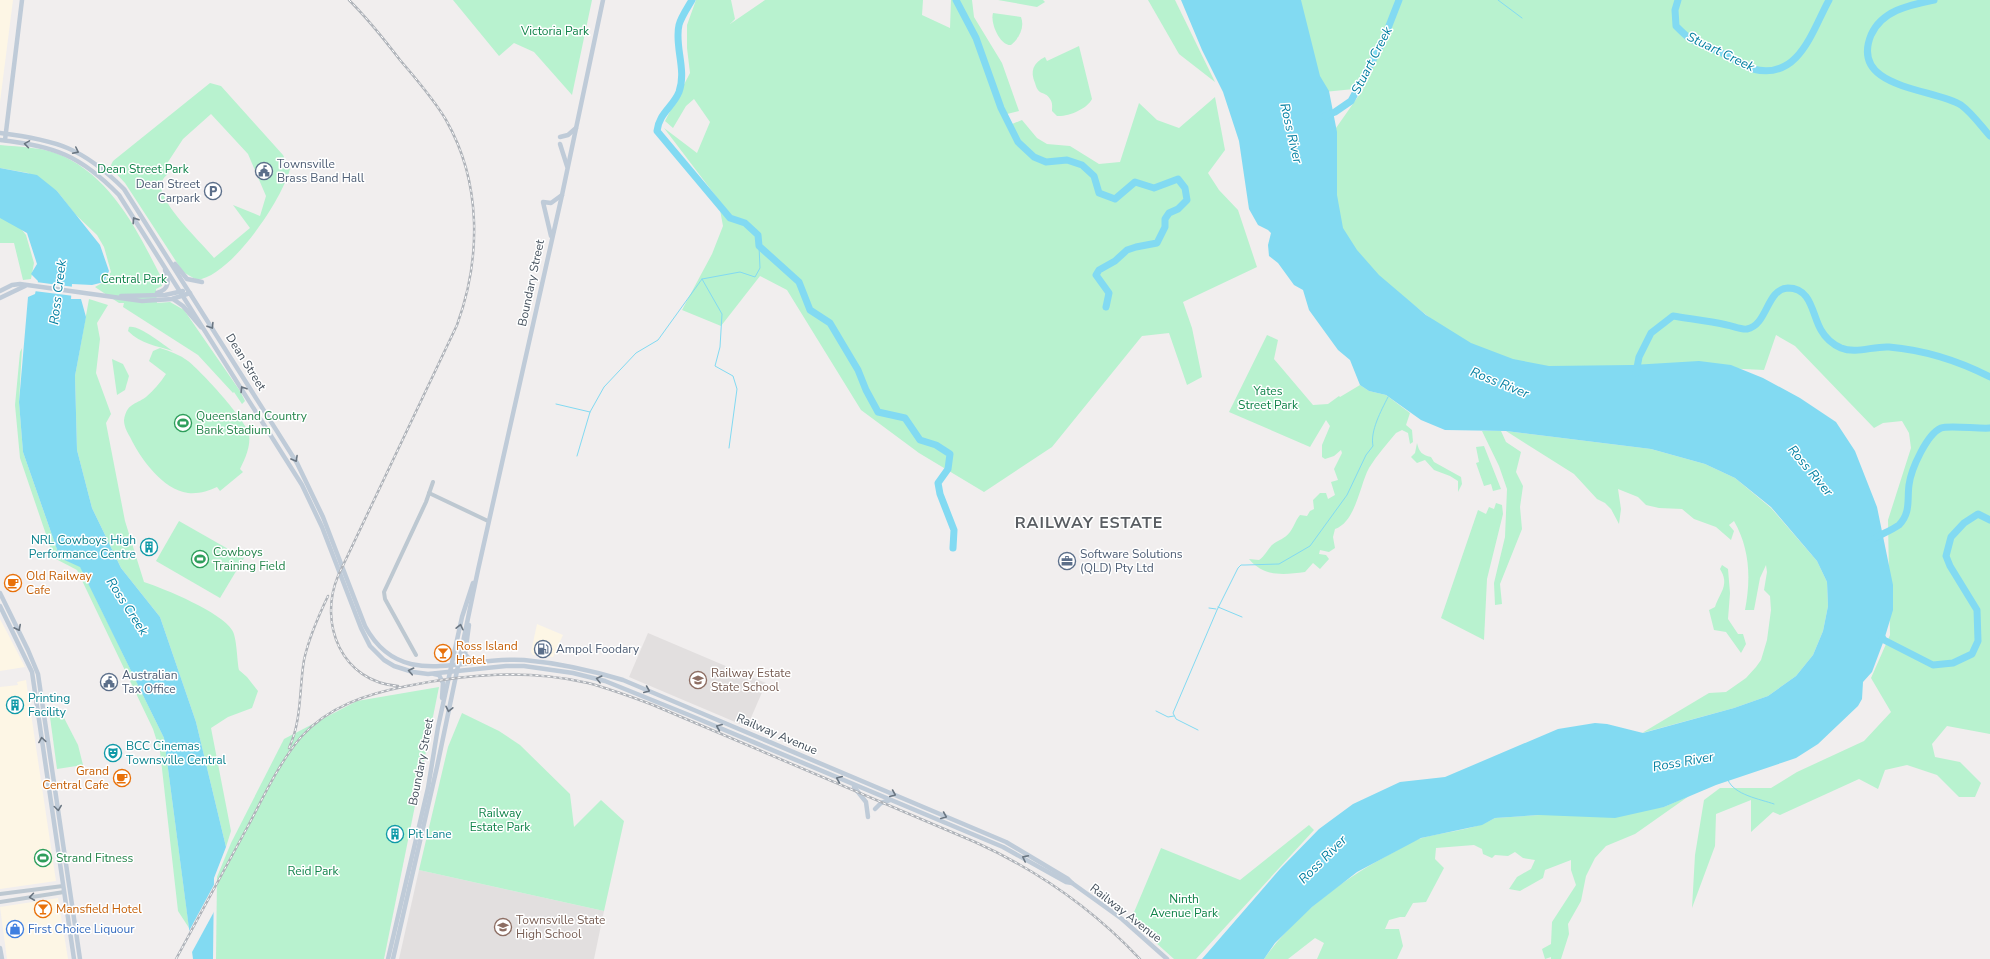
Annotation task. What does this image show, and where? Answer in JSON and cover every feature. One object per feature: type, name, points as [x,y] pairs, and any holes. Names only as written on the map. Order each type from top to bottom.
[{"type":"main road","points":[[2,140],[6,133],[22,0]]},
{"type":"main road","name":"Boundary Street","points":[[393,959],[437,767],[488,521],[568,168],[603,0]]},
{"type":"main road","points":[[560,138],[568,135],[576,128]]},
{"type":"main road","name":"Dean Street","points":[[0,133],[39,138],[57,143],[85,156],[100,166],[124,189],[286,444],[316,498],[345,576],[373,642],[393,658],[415,666],[429,667],[458,664]]},
{"type":"main road","name":"Dean Street","points":[[2,140],[50,148],[77,160],[95,172],[119,195],[269,430],[312,503],[342,581],[370,646],[384,660],[394,666],[412,672],[430,674],[457,671]]},
{"type":"main road","points":[[560,144],[568,168]]},
{"type":"main road","points":[[551,239],[544,202],[551,203],[562,195]]},
{"type":"main road","points":[[147,295],[161,292],[168,285],[167,276],[156,253]]},
{"type":"main road","points":[[167,256],[187,279],[202,282]]},
{"type":"main road","points":[[0,291],[9,286],[19,284],[118,296],[142,301],[172,299],[182,293]]},
{"type":"main road","points":[[9,286],[12,288],[11,292]]},
{"type":"main road","points":[[0,298],[11,292],[29,286]]},
{"type":"main road","points":[[118,296],[165,295],[189,291]]},
{"type":"main road","points":[[172,299],[181,304],[209,336]]},
{"type":"main road","points":[[269,430],[279,434],[277,444]]},
{"type":"main road","points":[[277,444],[283,441],[286,444]]},
{"type":"main road","name":"Boundary Street","points":[[388,959],[431,775],[439,721],[462,617],[478,570]]},
{"type":"main road","points":[[0,593],[28,650],[38,679],[51,776],[63,886],[74,959]]},
{"type":"main road","points":[[0,606],[27,660],[32,675],[51,776],[80,959]]},
{"type":"main road","points":[[469,615],[469,634],[465,654],[467,659],[472,662]]},
{"type":"main road","points":[[28,650],[34,670],[32,675]]},
{"type":"main road","name":"Railway Avenue","points":[[458,664],[524,660],[573,667],[622,680],[1006,842],[1044,863],[1068,879],[1122,919],[1167,959]]},
{"type":"main road","name":"Railway Avenue","points":[[457,671],[500,666],[524,666],[573,673],[605,681],[689,714],[1003,847],[1066,882],[1072,883]]},
{"type":"main road","points":[[430,674],[439,675],[443,683],[439,721]]},
{"type":"main road","points":[[852,784],[866,802],[868,817]]},
{"type":"main road","points":[[875,809],[883,802],[890,800]]},
{"type":"main road","points":[[63,886],[69,885]]},
{"type":"main road","points":[[64,892],[70,891]]},
{"type":"main road","points":[[0,948],[2,959]]},
{"type":"street","points":[[416,654],[385,599],[384,592],[433,482]]},
{"type":"street","points":[[429,493],[488,521]]},
{"type":"street","points":[[0,894],[63,886]]},
{"type":"street","points":[[0,902],[64,892]]},
{"type":"street","points":[[5,893],[6,901]]},
{"type":"shaded area","points":[[0,0],[13,0],[0,102]]},
{"type":"shaded area","points":[[0,619],[9,636],[25,667],[0,671]]},
{"type":"shaded area","points":[[537,624],[563,635],[553,657],[533,655],[531,652]]},
{"type":"shaded area","name":"Railway Estate State School","points":[[648,633],[766,683],[747,727],[629,677]]},
{"type":"shaded area","points":[[26,680],[56,881],[0,889],[0,687],[18,685],[17,682]]},
{"type":"shaded area","name":"Townsville State High School","points":[[419,870],[604,911],[594,959],[399,959]]},
{"type":"shaded area","points":[[58,898],[68,959],[7,959],[0,907]]},
{"type":"green space","name":"Victoria Park","points":[[453,0],[592,0],[572,95],[534,52],[514,43],[499,56]]},
{"type":"green space","points":[[696,0],[731,0],[735,19],[730,24],[765,0],[923,0],[922,15],[950,28],[951,0],[972,0],[974,17],[1002,63],[1019,111],[1007,114],[1012,124],[1022,120],[1037,138],[1047,144],[1070,146],[1099,164],[1120,162],[1139,103],[1157,120],[1179,128],[1215,97],[1225,150],[1208,173],[1219,190],[1238,210],[1257,267],[1183,302],[1192,328],[1202,377],[1187,385],[1169,333],[1142,336],[1052,447],[984,492],[919,453],[861,410],[787,290],[760,276],[721,326],[682,310],[712,254],[723,226],[718,199],[664,128],[697,153],[710,122],[694,99],[686,106],[673,128],[665,121],[690,73],[687,48],[687,25]]},
{"type":"green space","points":[[998,0],[1043,0],[1045,2],[1037,7]]},
{"type":"green space","points":[[1148,0],[1175,0],[1215,82],[1179,54]]},
{"type":"green space","points":[[1291,0],[1990,0],[1990,734],[1947,726],[1932,744],[1935,757],[1960,762],[1981,783],[1975,797],[1959,797],[1937,775],[1907,765],[1885,770],[1878,789],[1859,779],[1780,815],[1773,812],[1751,832],[1751,800],[1716,814],[1715,846],[1692,908],[1695,855],[1704,800],[1720,788],[1771,788],[1797,772],[1864,741],[1891,712],[1871,678],[1890,635],[1888,520],[1911,448],[1909,433],[1902,421],[1883,423],[1874,428],[1795,346],[1776,335],[1764,370],[1682,366],[1560,374],[1477,355],[1353,257],[1326,190],[1329,138],[1364,88],[1314,93]]},
{"type":"green space","points":[[993,13],[1021,17],[1022,29],[1011,45],[1003,42],[994,28],[992,17]]},
{"type":"green space","points":[[1079,46],[1092,99],[1090,103],[1077,112],[1057,116],[1052,111],[1052,104],[1049,97],[1038,90],[1033,71],[1035,65],[1041,59],[1045,57],[1047,61]]},
{"type":"green space","name":"Dean Street Park","points":[[210,83],[221,86],[283,155],[290,169],[277,199],[253,235],[225,265],[210,275],[197,280],[183,272],[125,183],[110,167],[113,161]],"holes":[[[211,114],[248,154],[266,196],[260,216],[233,205],[250,228],[214,258],[183,224],[169,205],[161,187],[163,179],[168,174],[166,165],[183,139]]]},
{"type":"green space","name":"Central Park","points":[[0,145],[40,149],[56,153],[81,166],[97,179],[111,194],[134,227],[163,281],[162,286],[156,289],[157,303],[170,302],[184,310],[240,391],[245,401],[242,404],[234,392],[233,393],[198,355],[123,307],[124,303],[119,303],[95,287],[104,282],[111,272],[104,247],[97,235],[75,214],[57,191],[28,173],[0,168]]},
{"type":"green space","points":[[0,215],[18,225],[26,235],[34,263],[31,279],[23,280],[14,243],[0,243]]},
{"type":"green space","points":[[89,299],[108,305],[97,323],[100,339],[96,373],[111,414],[106,423],[125,521],[144,582],[192,602],[217,616],[226,623],[234,633],[239,670],[247,677],[258,691],[252,708],[228,717],[211,728],[231,831],[226,847],[196,722],[160,617],[121,568],[92,508],[77,450],[75,376]]},
{"type":"green space","points":[[129,327],[134,327],[145,332],[173,351],[138,339],[128,331]]},
{"type":"green space","name":"Yates Street Park","points":[[1267,335],[1278,340],[1274,359],[1313,405],[1328,404],[1339,396],[1340,397],[1360,385],[1369,391],[1386,395],[1410,413],[1406,425],[1412,430],[1413,442],[1410,444],[1408,433],[1402,430],[1396,433],[1386,445],[1369,468],[1353,511],[1342,525],[1335,529],[1333,537],[1335,548],[1329,552],[1320,550],[1319,554],[1326,555],[1329,559],[1320,569],[1313,563],[1305,572],[1282,574],[1268,572],[1255,565],[1249,559],[1259,560],[1272,545],[1284,538],[1300,515],[1307,516],[1310,511],[1314,509],[1313,500],[1320,493],[1326,493],[1328,499],[1335,495],[1331,482],[1338,480],[1334,469],[1342,453],[1341,450],[1334,456],[1325,459],[1322,457],[1322,445],[1330,426],[1326,420],[1310,447],[1229,412]]},
{"type":"green space","points":[[22,348],[19,402],[23,452],[60,558],[80,566],[164,738],[189,928],[178,911],[160,751],[153,729],[77,570],[54,558],[20,458],[15,405],[20,352]]},
{"type":"green space","name":"Queensland Country Bank Stadium","points":[[160,348],[182,357],[194,366],[232,407],[249,434],[246,457],[240,469],[243,472],[220,491],[217,487],[203,492],[188,493],[179,491],[170,486],[161,480],[146,463],[134,445],[126,429],[124,420],[125,414],[129,407],[146,397],[166,374],[149,361],[153,351]]},
{"type":"green space","points":[[112,359],[123,364],[129,376],[125,390],[117,395]]},
{"type":"green space","points":[[1482,431],[1501,431],[1506,442],[1521,452],[1516,472],[1523,486],[1520,507],[1522,529],[1500,584],[1502,604],[1495,605],[1494,583],[1505,537],[1507,489],[1499,466]]},
{"type":"green space","points":[[1506,431],[1651,449],[1705,464],[1735,478],[1771,508],[1817,561],[1827,582],[1828,606],[1823,631],[1813,655],[1796,676],[1768,696],[1734,708],[1642,733],[1709,693],[1726,692],[1746,678],[1756,667],[1761,660],[1767,640],[1771,610],[1770,596],[1764,590],[1767,572],[1766,565],[1760,578],[1754,610],[1745,610],[1748,587],[1748,564],[1743,542],[1734,521],[1729,525],[1734,531],[1731,540],[1716,527],[1694,519],[1682,509],[1659,508],[1646,505],[1638,497],[1618,489],[1621,509],[1619,524],[1611,509],[1605,503],[1597,499],[1574,474]]},
{"type":"green space","points":[[1417,443],[1423,454],[1431,457],[1434,462],[1461,477],[1462,484],[1458,492],[1458,481],[1450,476],[1434,470],[1425,460],[1417,463],[1411,457],[1415,453]]},
{"type":"green space","points":[[1484,446],[1501,489],[1493,491],[1491,484],[1484,486],[1476,463],[1479,462],[1476,447]]},
{"type":"green space","points":[[1496,503],[1502,505],[1503,514],[1487,579],[1484,640],[1441,618],[1478,510],[1486,514],[1489,507],[1494,509]]},
{"type":"green space","name":"Cowboys Training Field","points":[[179,521],[244,558],[220,598],[156,561]]},
{"type":"green space","points":[[1722,565],[1728,569],[1730,593],[1728,619],[1738,634],[1743,634],[1746,644],[1741,653],[1726,632],[1714,630],[1709,610],[1715,607],[1723,588],[1724,580],[1720,569]]},
{"type":"green space","name":"Reid Park","points":[[439,687],[384,959],[216,959],[217,877],[231,843],[284,739],[357,701]]},
{"type":"green space","name":"Railway Estate Park","points":[[462,713],[499,731],[520,745],[570,794],[574,827],[601,800],[624,821],[604,911],[419,870],[448,747]]},
{"type":"green space","points":[[62,714],[78,745],[83,765],[57,769],[50,717]]},
{"type":"green space","points":[[1689,796],[1635,834],[1606,846],[1595,858],[1586,876],[1581,901],[1568,924],[1569,934],[1561,959],[1551,959],[1551,957],[1545,959],[1542,949],[1551,944],[1552,922],[1576,885],[1571,870],[1571,860],[1545,870],[1543,878],[1520,891],[1509,889],[1517,877],[1531,869],[1535,860],[1523,858],[1515,852],[1508,856],[1495,855],[1492,858],[1483,854],[1482,849],[1474,845],[1436,848],[1435,859],[1444,868],[1426,902],[1413,903],[1405,917],[1389,920],[1385,929],[1399,929],[1403,946],[1397,959],[1317,959],[1324,943],[1315,938],[1288,959],[1264,959],[1291,927],[1338,886],[1374,863],[1418,839],[1477,826],[1495,818],[1664,807]]},
{"type":"green space","name":"Ninth Avenue Park","points":[[1309,825],[1314,830],[1196,959],[1174,959],[1134,923],[1132,917],[1161,848],[1240,880]]},
{"type":"water","name":"Ross River","points":[[1181,0],[1301,0],[1320,76],[1329,91],[1337,132],[1337,195],[1343,228],[1357,250],[1379,275],[1426,315],[1471,343],[1513,359],[1549,366],[1632,365],[1699,361],[1731,365],[1763,378],[1800,398],[1836,422],[1855,451],[1877,507],[1893,585],[1893,610],[1872,672],[1863,682],[1862,699],[1858,706],[1818,744],[1796,758],[1716,785],[1664,807],[1615,818],[1539,815],[1495,818],[1482,825],[1421,838],[1357,872],[1312,907],[1275,943],[1264,959],[1202,959],[1280,869],[1319,829],[1353,804],[1400,782],[1445,777],[1558,729],[1595,723],[1607,724],[1643,733],[1734,708],[1768,696],[1796,676],[1813,655],[1823,631],[1828,606],[1827,582],[1817,561],[1771,507],[1735,478],[1705,464],[1651,449],[1506,431],[1445,430],[1421,420],[1386,395],[1369,391],[1360,385],[1350,360],[1338,350],[1309,310],[1303,290],[1294,285],[1278,263],[1269,256],[1268,245],[1271,233],[1258,225],[1249,209],[1239,141],[1223,92],[1202,50]]},
{"type":"water","name":"Ross Creek","points":[[0,168],[37,175],[57,191],[100,245],[109,271],[104,282],[92,285],[72,284],[71,299],[81,299],[86,317],[75,376],[77,450],[92,508],[121,568],[160,617],[196,722],[226,847],[214,878],[213,959],[193,959],[164,738],[80,567],[60,558],[23,452],[19,402],[28,297],[35,294],[38,281],[31,274],[37,264],[27,233],[0,218]]},
{"type":"pier","points":[[36,282],[74,287],[74,296],[34,291]]},
{"type":"pier","points":[[216,881],[216,908],[191,954],[188,933]]},
{"type":"waterway","points":[[692,0],[679,25],[678,41],[682,75],[679,92],[660,119],[657,131],[730,218],[745,223],[758,235],[759,246],[799,282],[810,310],[830,323],[858,370],[866,390],[878,412],[905,418],[920,440],[936,445],[950,454],[948,469],[938,483],[940,494],[954,530],[953,548]]},
{"type":"waterway","points":[[956,0],[976,38],[1001,108],[1018,142],[1034,157],[1046,162],[1067,160],[1082,165],[1094,176],[1099,193],[1115,199],[1135,182],[1154,188],[1178,179],[1185,188],[1187,200],[1178,209],[1169,213],[1165,219],[1165,227],[1157,243],[1127,250],[1115,261],[1099,270],[1096,275],[1109,293],[1106,307]]},
{"type":"waterway","name":"Stuart Creek","points":[[1325,116],[1335,112],[1351,101],[1383,41],[1399,0]]},
{"type":"waterway","points":[[1498,0],[1522,18]]},
{"type":"waterway","name":"Stuart Creek","points":[[1678,0],[1675,10],[1676,26],[1689,38],[1750,68],[1769,71],[1782,68],[1793,61],[1802,51],[1810,39],[1829,0]]},
{"type":"waterway","name":"Stuart Creek","points":[[1934,0],[1898,10],[1889,14],[1882,20],[1871,35],[1867,53],[1872,66],[1882,76],[1897,84],[1948,99],[1961,105],[1973,116],[1990,136]]},
{"type":"waterway","points":[[577,456],[590,412],[604,387],[636,353],[658,340],[702,279],[740,272],[755,277],[760,268],[759,246]]},
{"type":"waterway","points":[[702,279],[722,314],[720,347],[715,366],[733,376],[737,389],[729,448]]},
{"type":"waterway","points":[[1636,373],[1639,357],[1651,333],[1673,316],[1747,329],[1754,326],[1759,321],[1775,294],[1788,288],[1796,289],[1807,297],[1823,333],[1830,341],[1841,348],[1847,350],[1883,347],[1902,348],[1941,357],[1990,377]]},
{"type":"waterway","points":[[1198,730],[1176,719],[1173,713],[1217,610],[1238,568],[1241,565],[1279,564],[1310,546],[1347,495],[1366,455],[1373,446],[1373,434],[1379,415],[1388,397]]},
{"type":"waterway","points":[[556,404],[590,412]]},
{"type":"waterway","points":[[1875,538],[1896,527],[1903,520],[1908,506],[1910,478],[1920,453],[1930,437],[1941,428],[1945,427],[1990,428]]},
{"type":"waterway","points":[[1879,632],[1884,640],[1933,665],[1953,663],[1972,654],[1978,641],[1977,610],[1950,566],[1946,556],[1951,537],[1964,523],[1978,514],[1990,520]]},
{"type":"waterway","points":[[1218,607],[1242,617]]},
{"type":"waterway","points":[[1209,608],[1216,609]]},
{"type":"waterway","points":[[1156,711],[1168,717],[1174,716]]},
{"type":"waterway","points":[[1728,780],[1731,785],[1742,793],[1774,804]]},
{"type":"railway","points":[[349,0],[376,29],[436,104],[446,120],[458,144],[466,169],[472,195],[474,221],[474,248],[470,274],[465,300],[457,325],[338,576],[333,594],[331,613],[333,631],[340,648],[349,662],[362,674],[379,682],[398,686]]},
{"type":"railway","points":[[289,748],[298,716],[302,671],[308,643],[328,596]]},
{"type":"railway","points":[[176,959],[279,769],[293,747],[312,726],[336,709],[363,697],[392,689],[452,678],[497,675],[542,676],[588,683],[613,690],[653,705],[975,842],[1020,865],[1063,892],[1103,924],[1140,959]]},
{"type":"place","name":"Townsville Brass Band Hall","points":[[264,171]]},
{"type":"place","name":"Dean Street Carpark","points":[[213,191]]},
{"type":"place","name":"Queensland Country Bank Stadium","points":[[183,423]]},
{"type":"place","name":"NRL Cowboys High Performance Centre","points":[[149,547]]},
{"type":"place","name":"Cowboys Training Field","points":[[200,559]]},
{"type":"place","name":"Software Solutions (QLD) Pty Ltd","points":[[1067,561]]},
{"type":"place","name":"Old Railway Cafe","points":[[13,583]]},
{"type":"place","name":"Ampol Foodary","points":[[543,649]]},
{"type":"place","name":"Ross Island Hotel","points":[[443,653]]},
{"type":"place","name":"Railway Estate State School","points":[[698,680]]},
{"type":"place","name":"Australian Tax Office","points":[[109,682]]},
{"type":"place","name":"Printing Facility","points":[[15,705]]},
{"type":"place","name":"BCC Cinemas Townsville Central","points":[[113,753]]},
{"type":"place","name":"Grand Central Cafe","points":[[122,778]]},
{"type":"place","name":"Pit Lane","points":[[395,834]]},
{"type":"place","name":"Strand Fitness","points":[[43,858]]},
{"type":"place","name":"Mansfield Hotel","points":[[43,909]]},
{"type":"place","name":"Townsville State High School","points":[[503,927]]},
{"type":"place","name":"First Choice Liquour","points":[[15,929]]},
{"type":"district","name":"RAILWAY ESTATE","points":[[1089,522]]}]
